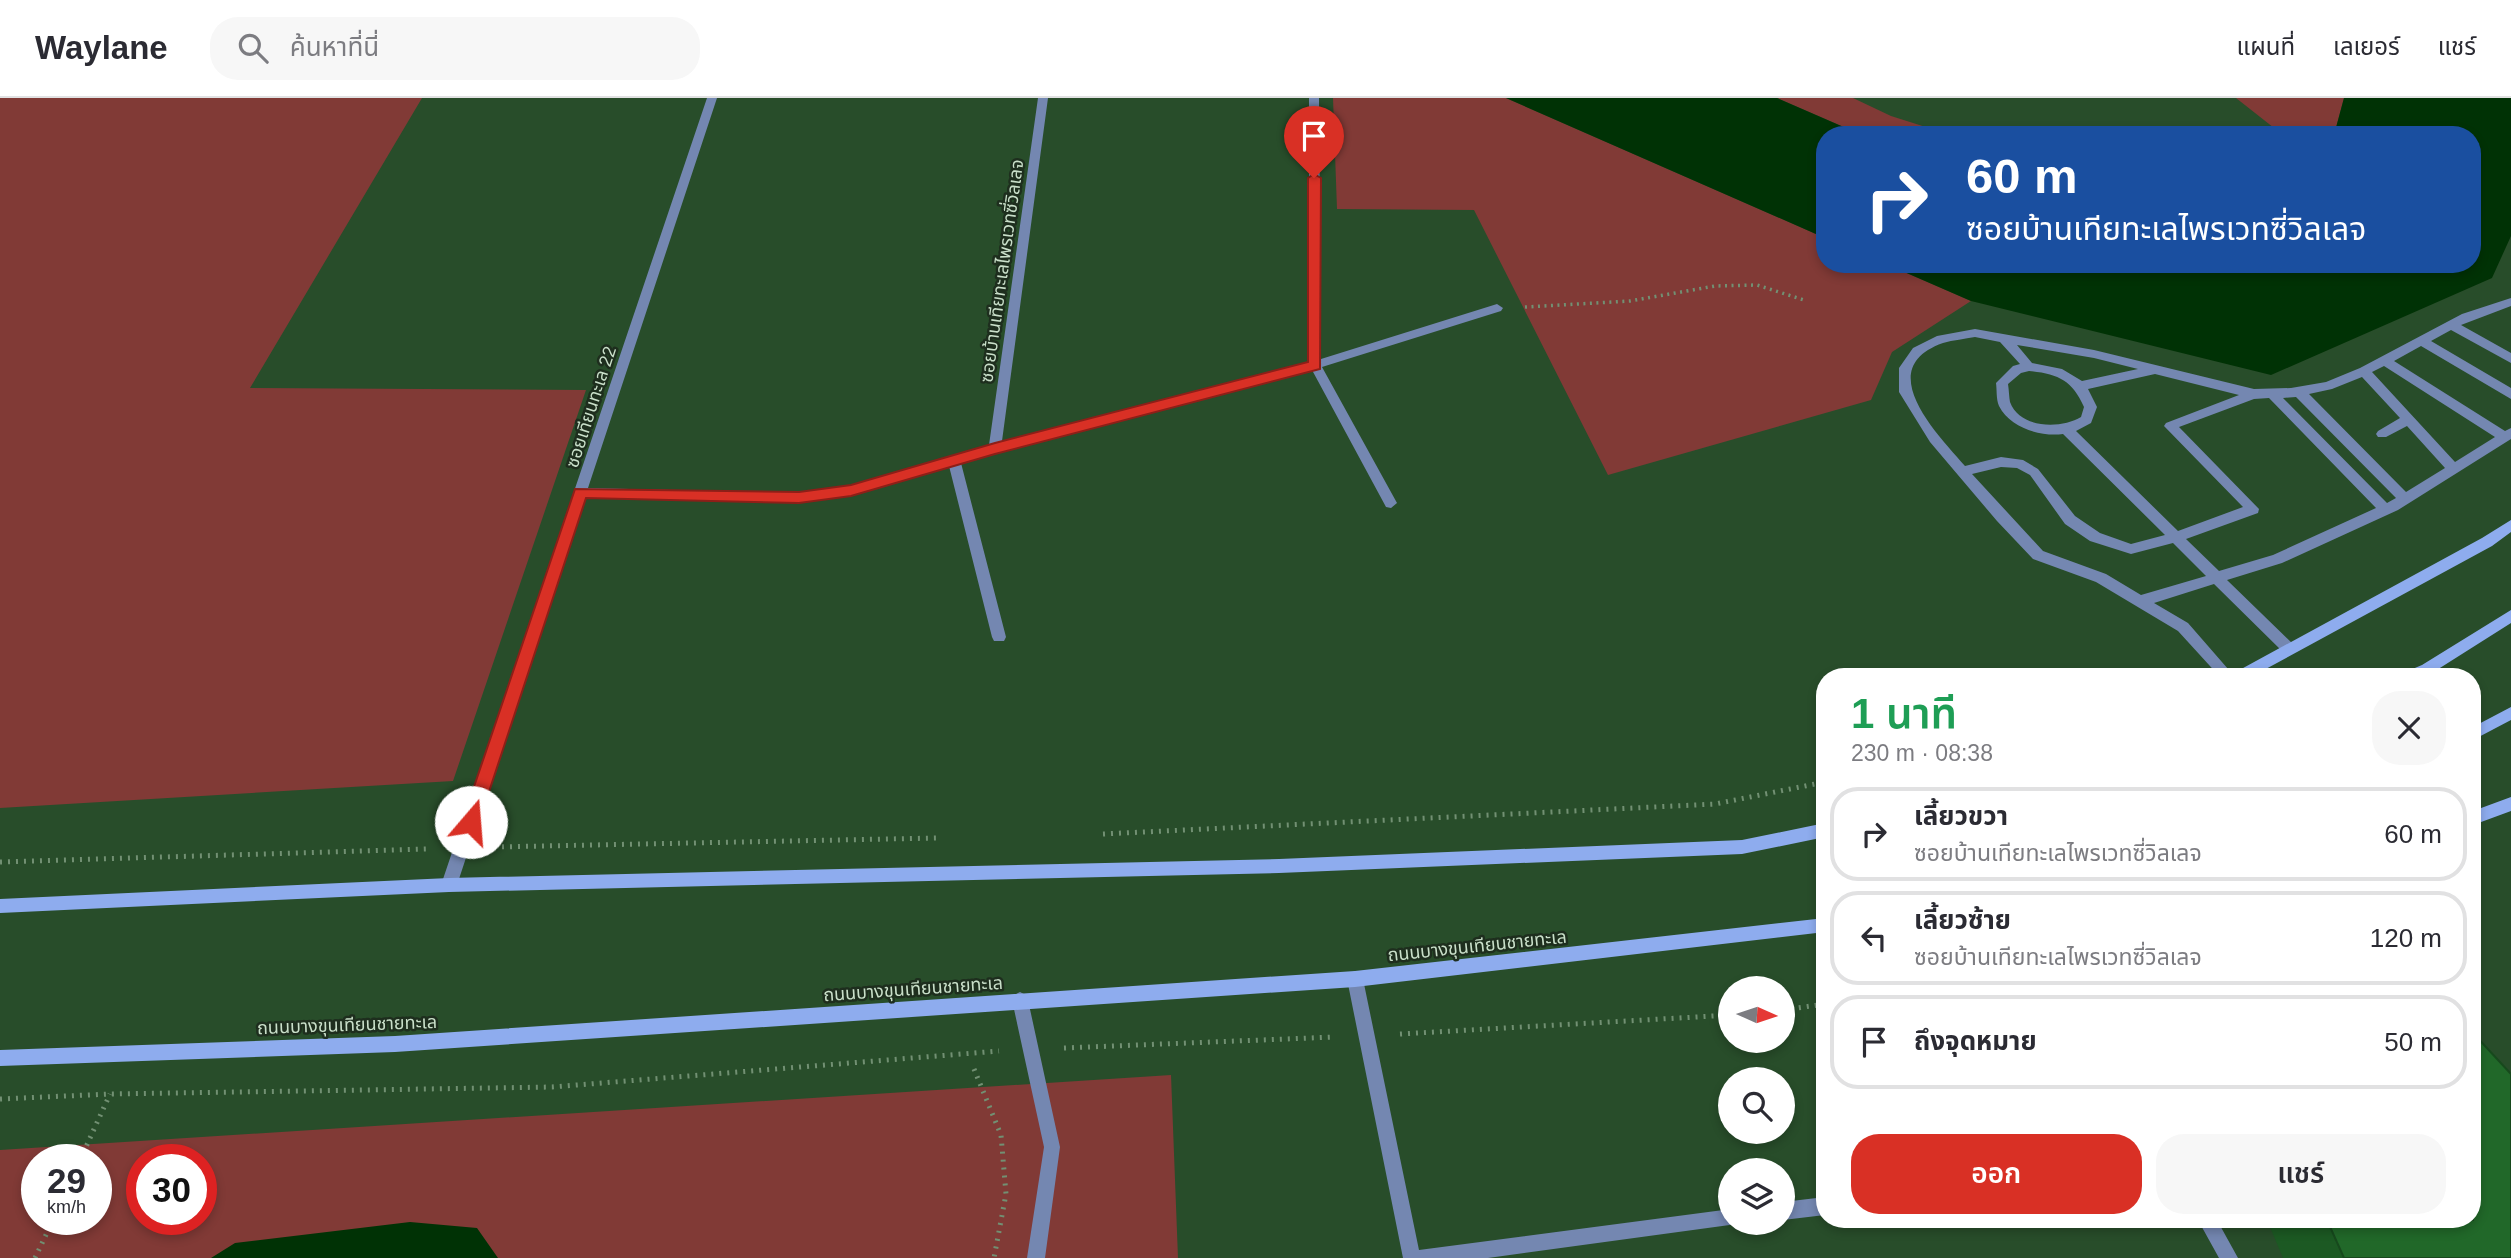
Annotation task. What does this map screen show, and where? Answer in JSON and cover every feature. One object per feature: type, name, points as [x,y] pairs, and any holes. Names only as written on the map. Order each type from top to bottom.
[{"type":"main road","points":[[2255,668],[2487,542],[2511,525]]},
{"type":"main road","points":[[2429,668],[2511,615]]},
{"type":"main road","points":[[2481,730],[2505,717]]},
{"type":"main road","points":[[2481,815],[2511,804]]},
{"type":"main road","points":[[0,906],[449,885],[1293,866],[1742,847],[1816,832]]},
{"type":"main road","name":"ถนนบางขุนเทียนชายทะเล","points":[[0,1058],[395,1044],[1355,978],[1816,926]]},
{"type":"street","name":"ซอยเทียนทะเล 22","points":[[449,885],[712,98]]},
{"type":"street","name":"ซอยบ้านเทียทะเลไพรเวทซี่วิลเลจ","points":[[995,448],[1043,98]]},
{"type":"street","points":[[1314,98],[1315,365],[1391,503]]},
{"type":"street","points":[[2220,668],[2183,627],[2101,578],[2038,555],[1934,439],[1905,392],[1905,368],[1917,351],[1941,339],[1975,333],[2094,354],[2254,394],[2298,391],[2328,386],[2364,371],[2452,325],[2511,302]]},
{"type":"street","points":[[581,493],[799,498],[851,491],[995,448],[1315,365],[1497,308]]},
{"type":"street","points":[[2452,325],[2511,359]]},
{"type":"street","points":[[2004,338],[2029,367]]},
{"type":"street","points":[[2422,341],[2511,394]]},
{"type":"street","points":[[2141,601],[2277,559],[2405,499],[2508,435],[2385,360]]},
{"type":"street","points":[[2029,367],[2057,371],[2080,387],[2089,398],[2091,409],[2088,419],[2068,431],[2053,432],[2022,422],[2010,412],[2001,392],[2002,383],[2017,369],[2029,367]]},
{"type":"street","points":[[2080,387],[2154,370]]},
{"type":"street","points":[[2364,371],[2454,469]]},
{"type":"street","points":[[2298,391],[2405,499]]},
{"type":"street","points":[[2270,393],[2385,509]]},
{"type":"street","points":[[1962,471],[2001,461],[2019,463],[2034,472],[2070,520],[2095,537],[2131,549],[2174,538],[2253,509],[2170,426],[2254,394]]},
{"type":"street","points":[[2382,434],[2408,419]]},
{"type":"street","points":[[2068,431],[2288,649]]},
{"type":"street","points":[[954,460],[999,637]]},
{"type":"street","points":[[1355,978],[1412,1258]]},
{"type":"street","points":[[1020,1000],[1052,1147],[1036,1258]]},
{"type":"street","points":[[1795,1210],[1816,1207]]},
{"type":"street","points":[[1420,1258],[1718,1220]]},
{"type":"street","points":[[2214,1228],[2229,1258]]},
{"type":"path","points":[[1497,308],[1630,301],[1715,286],[1757,285],[1804,299]]},
{"type":"path","points":[[1095,835],[1715,804],[1816,784]]},
{"type":"path","points":[[0,862],[462,848],[942,838]]},
{"type":"path","points":[[1796,1008],[1816,1005]]},
{"type":"path","points":[[0,1099],[110,1094],[552,1087],[1030,1049],[1366,1036],[1718,1016]]},
{"type":"path","points":[[974,1069],[1001,1135],[1006,1194],[994,1258]]},
{"type":"path","points":[[87,1144],[110,1094]]},
{"type":"path","points":[[35,1258],[46,1235]]},
{"type":"shaded area","points":[[0,98],[422,98],[250,388],[586,390],[453,781],[0,808]]},
{"type":"shaded area","points":[[1333,98],[1506,98],[1816,234],[1816,273],[1907,273],[1971,301],[1892,352],[1871,400],[1608,475],[1474,210],[1337,209]]},
{"type":"shaded area","points":[[1506,98],[1777,98],[1841,126],[1816,126],[1816,234]]},
{"type":"shaded area","points":[[1777,98],[1853,98],[1891,116],[1923,126],[1841,126]]},
{"type":"shaded area","points":[[2236,98],[2344,98],[2336,126],[2272,126]]},
{"type":"shaded area","points":[[2344,98],[2511,98],[2511,236],[2492,278],[2271,375],[1971,301],[1907,273],[2481,273],[2481,126],[2336,126]]},
{"type":"shaded area","points":[[1171,1075],[1178,1258],[0,1258],[0,1150],[21,1149],[21,1235],[112,1235],[112,1144],[94,1144]]},
{"type":"shaded area","points":[[410,1222],[477,1228],[498,1258],[211,1258],[235,1243]]},
{"type":"building","points":[[2481,1042],[2511,1074],[2511,1258],[2344,1258],[2331,1228],[2481,1228]]},
{"type":"route","points":[[471,822],[581,493],[799,498],[851,491],[995,448],[1315,365],[1314,178]]}]
